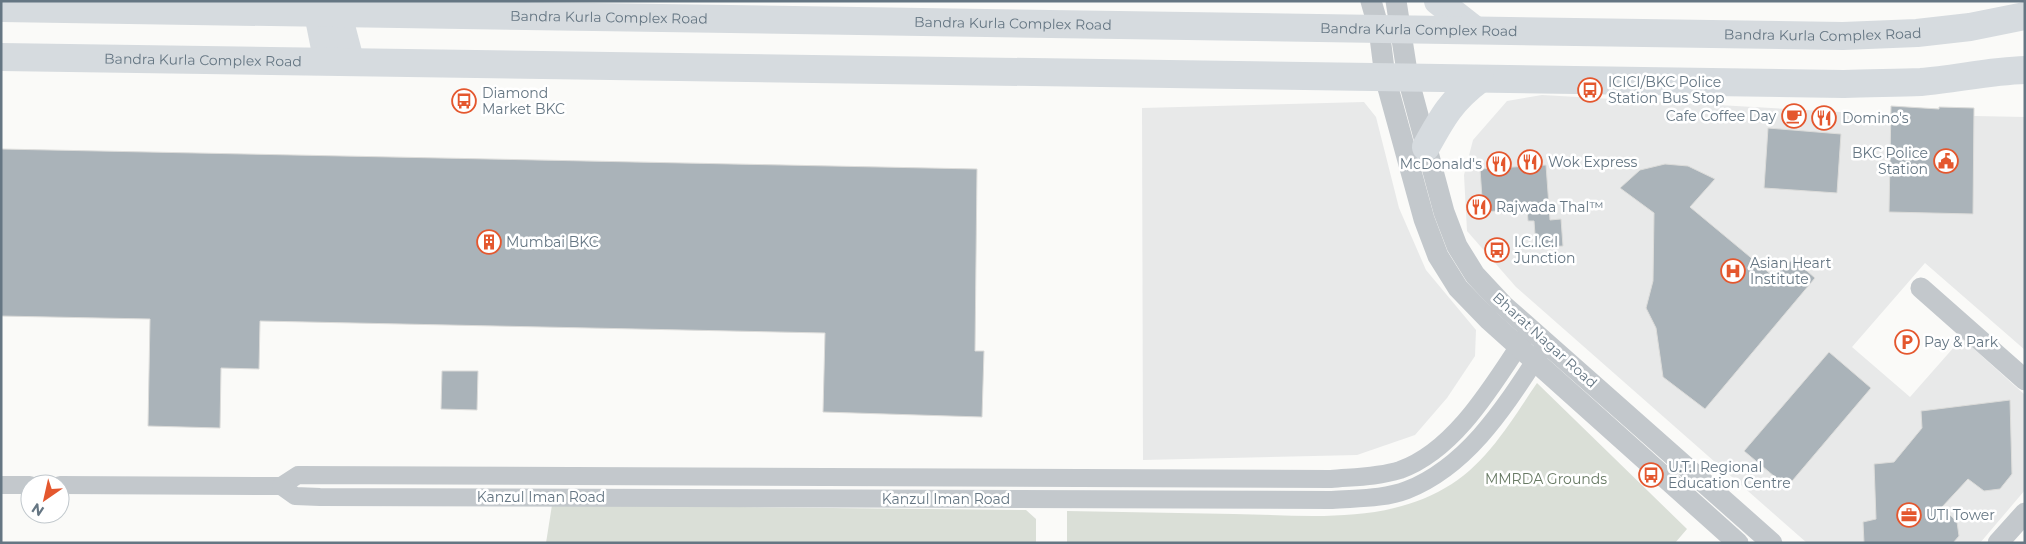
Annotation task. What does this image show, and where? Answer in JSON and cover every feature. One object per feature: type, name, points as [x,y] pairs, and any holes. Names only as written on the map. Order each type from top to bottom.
[{"type":"main road","points":[[1438,1],[1475,30]]},
{"type":"main road","name":"Bandra Kurla Complex Road","points":[[1,8],[327,7],[1390,29],[1843,36],[1917,33],[1970,27],[2025,16]]},
{"type":"main road","points":[[326,61],[327,7]]},
{"type":"main road","points":[[327,7],[352,62]]},
{"type":"main road","name":"Bandra Kurla Complex Road","points":[[1,56],[1844,84],[1921,82],[2002,70],[2025,70]]},
{"type":"main road","points":[[1426,147],[1444,113],[1461,94],[1480,79]]},
{"type":"street","points":[[1371,1],[1390,29]]},
{"type":"street","points":[[1396,1],[1390,29],[1396,78]]},
{"type":"street","name":"Bharat Nagar Road","points":[[1396,78],[1426,147],[1444,212],[1457,246],[1475,274],[1503,305],[1772,543]]},
{"type":"street","name":"Bharat Nagar Road","points":[[1396,78],[1424,219],[1438,256],[1458,288],[1488,320],[1738,543]]},
{"type":"street","points":[[1921,288],[2025,380]]},
{"type":"street","name":"Kanzul Iman Road","points":[[70,485],[281,486],[298,475],[1321,479],[1374,475],[1399,470],[1422,459],[1445,442],[1470,415],[1530,328]]},
{"type":"street","name":"Kanzul Iman Road","points":[[281,486],[295,496],[320,497],[1332,500],[1386,496],[1406,490],[1433,477],[1459,458],[1487,429],[1546,343]]},
{"type":"street","points":[[1,485],[20,485]]},
{"type":"street","points":[[1998,543],[2025,513]]},
{"type":"shaded area","points":[[1542,95],[1877,114],[2025,117],[2025,350],[1925,263],[1852,347],[1910,397],[1962,338],[2025,395],[2025,490],[1980,543],[1807,543],[1516,287],[1467,231],[1464,175],[1473,140],[1507,101]]},
{"type":"shaded area","points":[[1364,102],[1376,117],[1399,208],[1426,270],[1476,330],[1475,356],[1447,398],[1415,435],[1357,455],[1143,460],[1142,108]]},
{"type":"green space","name":"MMRDA Grounds","points":[[1537,383],[1687,529],[1675,543],[1067,543],[1067,511],[1315,516],[1369,513],[1421,500],[1460,478],[1485,455],[1497,441]]},
{"type":"green space","points":[[552,505],[1026,510],[1036,519],[1036,543],[546,543]]},
{"type":"building","points":[[1891,106],[1939,109],[1939,107],[1974,108],[1973,214],[1889,212]]},
{"type":"building","points":[[1768,128],[1841,134],[1837,193],[1764,188]]},
{"type":"building","name":"Mumbai BKC","points":[[1,149],[977,169],[975,351],[984,351],[982,417],[823,412],[825,333],[260,321],[259,369],[221,368],[220,428],[148,426],[150,319],[1,316]]},
{"type":"building","points":[[1665,164],[1688,166],[1715,179],[1690,207],[1773,276],[1793,259],[1815,278],[1705,409],[1663,377],[1656,328],[1646,308],[1653,281],[1654,213],[1620,188],[1640,170]]},
{"type":"building","points":[[1546,165],[1550,220],[1561,219],[1563,246],[1536,248],[1534,221],[1528,221],[1527,209],[1483,212],[1480,169]]},
{"type":"building","points":[[1829,352],[1871,388],[1787,487],[1744,451]]},
{"type":"building","points":[[442,371],[478,371],[477,410],[441,409]]},
{"type":"building","points":[[2010,400],[2012,474],[2000,489],[1984,491],[1968,479],[1942,507],[1957,522],[1959,536],[1953,543],[1864,543],[1863,522],[1876,519],[1874,464],[1894,462],[1922,428],[1921,411]]},
{"type":"place","name":"ICICI/BKC Police Station Bus Stop","points":[[1590,90]]},
{"type":"place","name":"Diamond Market BKC","points":[[464,101]]},
{"type":"place","name":"Cafe Coffee Day","points":[[1794,116]]},
{"type":"place","name":"Domino's","points":[[1824,118]]},
{"type":"place","name":"BKC Police Station","points":[[1946,161]]},
{"type":"place","name":"Wok Express","points":[[1530,162]]},
{"type":"place","name":"McDonald's","points":[[1499,164]]},
{"type":"place","name":"Rajwada Thal™","points":[[1479,207]]},
{"type":"place","name":"Mumbai BKC","points":[[489,242]]},
{"type":"place","name":"I.C.I.C.I Junction","points":[[1497,250]]},
{"type":"place","name":"Asian Heart Institute","points":[[1733,271]]},
{"type":"place","name":"Pay & Park","points":[[1907,342]]},
{"type":"place","name":"U.T.I Regional Education Centre","points":[[1651,475]]},
{"type":"place","name":"UTI Tower","points":[[1909,515]]}]
